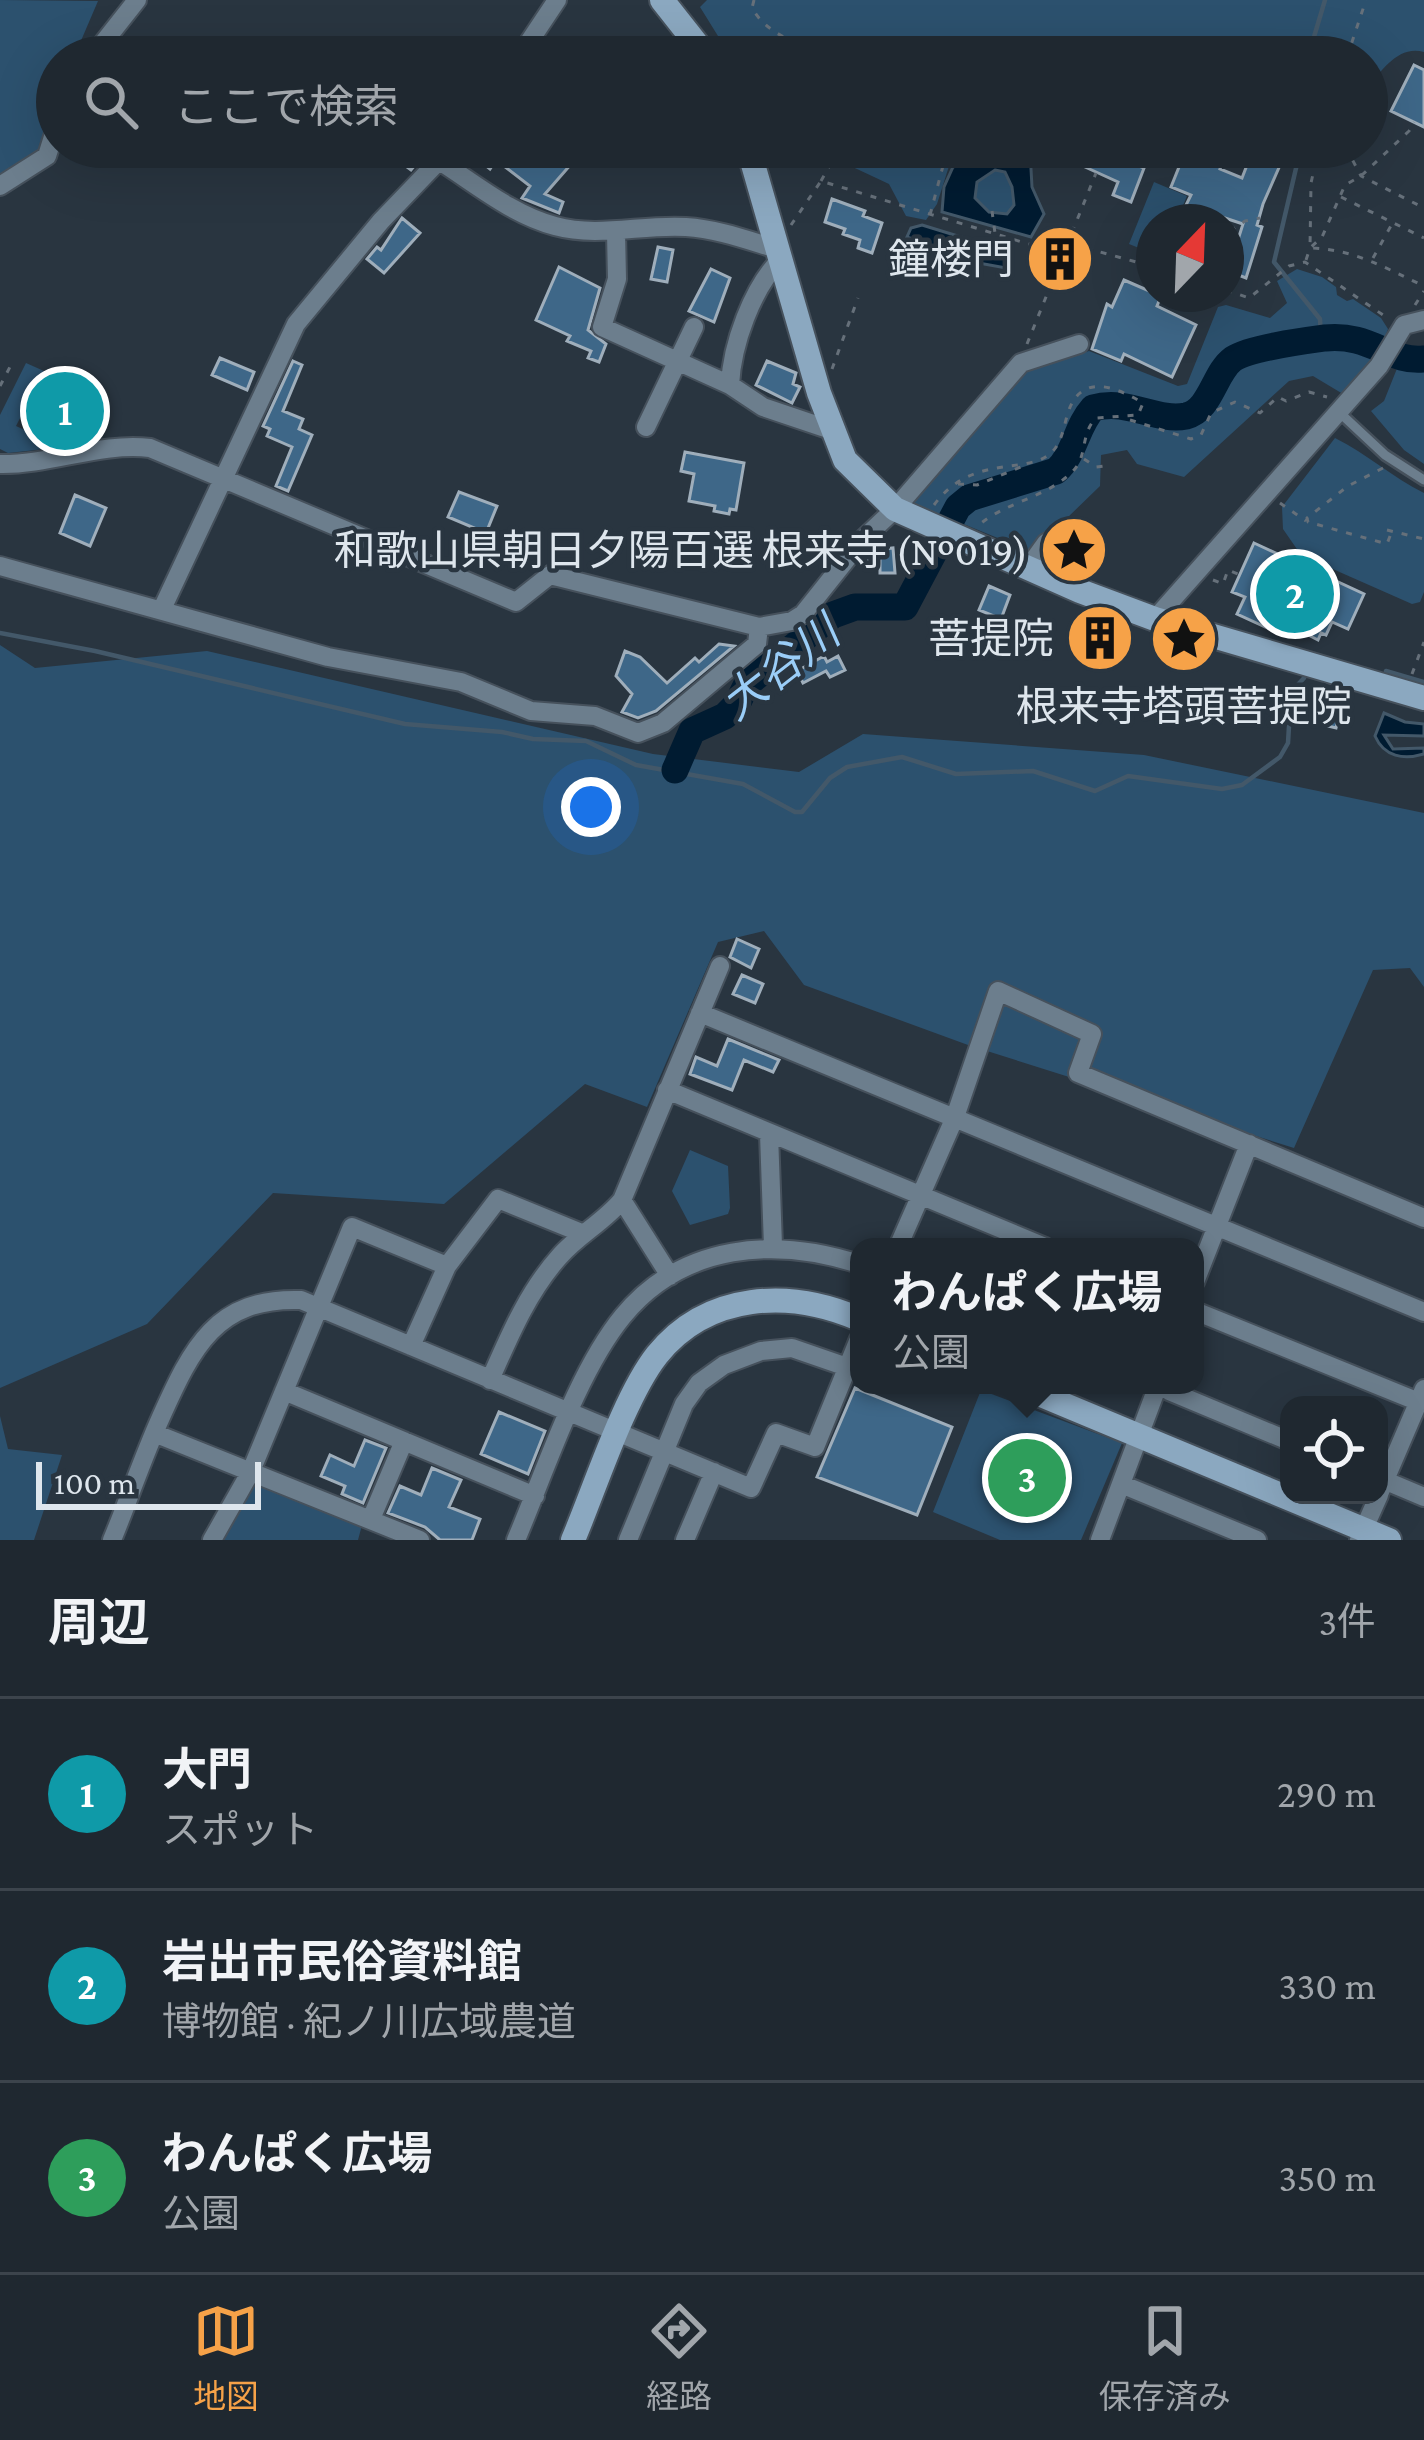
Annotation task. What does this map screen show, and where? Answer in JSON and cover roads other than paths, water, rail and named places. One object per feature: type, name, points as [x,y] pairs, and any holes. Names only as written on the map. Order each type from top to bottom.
[{"type":"street","points":[[109,36],[137,0]]},
{"type":"street","points":[[533,36],[557,0]]},
{"type":"street","points":[[662,0],[690,36]]},
{"type":"street","points":[[0,186],[36,163]]},
{"type":"street","points":[[162,609],[296,324],[381,221],[433,168]]},
{"type":"street","points":[[462,168],[513,209],[552,226],[616,232],[694,227],[777,250]]},
{"type":"street","points":[[754,168],[821,399],[845,460],[895,509],[1155,619],[1413,686]]},
{"type":"street","points":[[616,232],[617,279],[602,327],[730,385],[763,407],[834,431]]},
{"type":"street","points":[[730,385],[742,330],[777,250]]},
{"type":"street","points":[[1155,619],[1338,411],[1404,326],[1424,320]]},
{"type":"street","points":[[646,427],[694,327]]},
{"type":"street","points":[[0,464],[129,446],[150,448],[516,602],[550,575],[775,626],[803,614],[862,540],[895,509],[1021,363],[1079,344]]},
{"type":"street","points":[[1028,568],[1046,543],[1061,536]]},
{"type":"street","points":[[0,566],[328,658],[460,682],[531,711],[595,716],[638,733],[663,723],[758,644],[760,626]]},
{"type":"street","points":[[490,1380],[538,1284],[561,1254],[622,1200],[720,966]]},
{"type":"street","points":[[902,1238],[955,1117],[998,991],[1092,1034],[1078,1073],[1424,1218]]},
{"type":"street","points":[[700,1013],[1424,1312]]},
{"type":"street","points":[[667,1090],[1024,1238]]},
{"type":"street","points":[[769,1134],[772,1246]]},
{"type":"street","points":[[1204,1259],[1249,1144]]},
{"type":"street","points":[[410,1346],[447,1266],[498,1198],[584,1234]]},
{"type":"street","points":[[622,1200],[670,1276]]},
{"type":"street","points":[[212,1540],[250,1471],[352,1227],[447,1266]]},
{"type":"street","points":[[516,1540],[601,1350],[624,1315],[670,1276],[726,1254],[772,1246],[818,1251],[850,1261]]},
{"type":"street","points":[[573,1540],[618,1432],[656,1357],[671,1340],[712,1313],[760,1299],[792,1298],[850,1314]]},
{"type":"street","points":[[118,1538],[154,1433],[197,1344],[238,1310],[276,1299],[301,1300],[751,1488],[776,1432],[814,1447],[850,1361]]},
{"type":"street","points":[[1204,1314],[1422,1396],[1388,1470]]},
{"type":"street","points":[[628,1540],[684,1404],[724,1364],[761,1351],[792,1348],[848,1366]]},
{"type":"street","points":[[284,1390],[535,1496]]},
{"type":"street","points":[[1038,1394],[1361,1535],[1389,1540]]},
{"type":"street","points":[[1100,1540],[1160,1394]]},
{"type":"street","points":[[1177,1394],[1280,1437]]},
{"type":"street","points":[[154,1433],[420,1540]]},
{"type":"street","points":[[371,1519],[404,1441]]},
{"type":"street","points":[[685,1540],[714,1472]]},
{"type":"street","points":[[1121,1484],[1257,1540]]},
{"type":"street","points":[[1388,1489],[1424,1497]]},
{"type":"street","points":[[1361,1535],[1373,1504]]},
{"type":"lane","points":[[1338,411],[1396,463],[1424,480]]},
{"type":"waterway","points":[[1314,36],[1325,0]]},
{"type":"waterway","points":[[1296,168],[1274,262],[1320,319],[1321,339]]},
{"type":"waterway","name":"大谷川","points":[[675,770],[692,731],[725,716],[747,684],[833,615],[855,607],[905,607],[958,507],[969,498],[1056,471],[1093,408],[1118,406],[1186,416],[1201,407],[1233,359],[1304,341],[1355,340],[1401,357],[1424,359]]},
{"type":"waterway","points":[[0,633],[405,724],[586,741],[636,765],[743,784],[795,812],[802,812],[830,778],[847,767],[902,757],[956,774],[1033,771],[1095,791],[1128,776],[1222,789],[1242,785],[1280,757],[1288,743],[1291,692],[1304,678]]},
{"type":"waterway","points":[[1386,671],[1424,682]]},
{"type":"place","name":"鐘楼門","points":[[1060,259]]},
{"type":"place","name":"大門","points":[[65,411]]},
{"type":"place","name":"和歌山県朝日夕陽百選 根来寺 (№019)","points":[[1074,550]]},
{"type":"place","name":"岩出市民俗資料館","points":[[1295,594]]},
{"type":"place","name":"菩提院","points":[[1100,638]]},
{"type":"place","name":"根来寺塔頭菩提院","points":[[1184,639]]},
{"type":"place","name":"わんぱく広場","points":[[1027,1478]]}]
